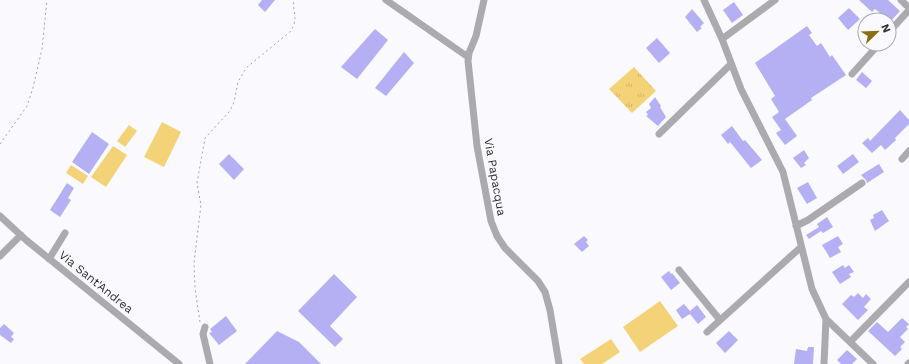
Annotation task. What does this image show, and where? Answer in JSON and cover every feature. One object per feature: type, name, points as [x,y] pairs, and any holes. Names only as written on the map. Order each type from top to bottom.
[{"type":"street","points":[[386,0],[468,57]]},
{"type":"street","name":"Via Papacqua","points":[[484,0],[476,36],[468,57],[468,68],[477,146],[491,221],[497,236],[505,248],[538,281],[545,292],[550,310],[559,364]]},
{"type":"street","points":[[722,38],[775,0]]},
{"type":"street","points":[[706,1],[741,89],[783,172],[812,289],[826,319],[873,364]]},
{"type":"street","points":[[897,18],[905,5]]},
{"type":"street","points":[[852,74],[872,52]]},
{"type":"street","points":[[660,134],[731,64]]},
{"type":"street","points":[[902,159],[909,151]]},
{"type":"street","points":[[796,226],[808,220],[862,183]]},
{"type":"street","name":"Via Sant'Andrea","points":[[0,216],[21,235],[179,364]]},
{"type":"street","points":[[49,258],[66,233]]},
{"type":"street","points":[[0,256],[21,235]]},
{"type":"street","points":[[707,332],[801,247]]},
{"type":"street","points":[[679,270],[720,320]]},
{"type":"street","points":[[850,342],[909,282]]},
{"type":"street","points":[[824,364],[826,319]]},
{"type":"street","points":[[204,330],[210,364]]},
{"type":"path","points":[[0,144],[27,106],[33,88],[42,50],[47,0]]},
{"type":"path","points":[[204,330],[198,318],[194,263],[201,205],[197,183],[205,138],[230,111],[234,102],[238,82],[246,68],[291,31],[295,24],[296,15],[293,7],[294,0]]},
{"type":"green space","points":[[634,67],[656,91],[632,113],[609,89]]},
{"type":"green space","points":[[162,122],[181,132],[164,167],[144,157]]},
{"type":"green space","points":[[129,125],[137,131],[125,147],[117,141]]},
{"type":"green space","points":[[113,146],[127,155],[106,187],[91,177]]},
{"type":"green space","points":[[71,165],[88,176],[83,184],[66,173]]},
{"type":"green space","points":[[660,301],[678,326],[640,352],[623,327]]},
{"type":"green space","points":[[611,339],[620,352],[602,364],[584,364],[580,359]]},
{"type":"building","points":[[262,0],[275,0],[265,12],[258,5]]},
{"type":"building","points":[[859,0],[888,0],[900,11],[897,14],[897,12],[879,12],[875,9],[872,12]]},
{"type":"building","points":[[734,2],[743,15],[732,23],[723,10]]},
{"type":"building","points":[[849,8],[857,16],[857,22],[848,30],[838,18]]},
{"type":"building","points":[[692,9],[704,23],[700,27],[702,28],[697,32],[685,17]]},
{"type":"building","points":[[807,26],[812,33],[809,35],[817,46],[821,43],[830,57],[832,55],[846,75],[811,98],[812,100],[785,119],[797,136],[785,145],[776,133],[781,130],[772,117],[779,112],[771,99],[775,96],[755,63]]},
{"type":"building","points":[[375,29],[388,40],[357,79],[341,67]]},
{"type":"building","points":[[657,38],[670,53],[659,63],[646,48]]},
{"type":"building","points":[[404,52],[414,63],[386,96],[375,88]]},
{"type":"building","points":[[862,72],[872,81],[866,88],[856,80]]},
{"type":"building","points":[[655,97],[666,117],[658,126],[646,116],[648,115],[646,112],[651,108],[649,104]]},
{"type":"building","points":[[900,110],[909,120],[909,124],[895,138],[896,140],[885,150],[881,145],[872,153],[862,143],[868,138],[870,141]]},
{"type":"building","points":[[732,126],[743,141],[745,140],[762,160],[751,168],[730,142],[728,144],[721,135]]},
{"type":"building","points":[[92,132],[109,144],[89,174],[72,162]]},
{"type":"building","points":[[804,150],[809,158],[804,163],[806,165],[801,168],[793,158]]},
{"type":"building","points":[[229,154],[244,169],[234,180],[219,164]]},
{"type":"building","points":[[853,154],[859,162],[843,174],[837,166]]},
{"type":"building","points":[[879,164],[884,172],[867,183],[861,175]]},
{"type":"building","points":[[808,182],[817,198],[807,204],[797,188]]},
{"type":"building","points":[[67,183],[74,188],[68,198],[71,200],[60,217],[50,210]]},
{"type":"building","points":[[882,210],[889,221],[875,231],[870,220],[874,218],[873,215]]},
{"type":"building","points":[[827,217],[833,227],[823,233],[821,231],[809,239],[806,235],[819,227],[817,224]]},
{"type":"building","points":[[584,236],[588,240],[586,242],[589,246],[582,252],[574,244]]},
{"type":"building","points":[[838,236],[843,244],[838,247],[841,252],[830,258],[822,245]]},
{"type":"building","points":[[843,265],[845,268],[849,265],[854,272],[849,274],[851,277],[840,284],[832,272]]},
{"type":"building","points":[[669,271],[680,283],[671,290],[661,277]]},
{"type":"building","points":[[334,274],[357,297],[330,326],[343,339],[335,347],[298,311]]},
{"type":"building","points":[[858,293],[863,298],[866,294],[871,299],[864,307],[868,310],[858,320],[842,304],[851,295],[854,297]]},
{"type":"building","points":[[684,304],[690,311],[697,305],[706,317],[698,324],[690,314],[682,319],[676,310]]},
{"type":"building","points":[[226,316],[237,331],[219,345],[209,333],[212,332],[210,329]]},
{"type":"building","points":[[902,318],[909,324],[906,327],[908,329],[900,337],[905,342],[900,347],[902,349],[895,356],[868,331],[877,322],[888,332]]},
{"type":"building","points":[[4,324],[14,333],[11,337],[14,339],[11,343],[0,335],[0,328]]},
{"type":"building","points":[[277,331],[299,342],[321,364],[245,364]]},
{"type":"building","points":[[729,331],[738,340],[725,353],[716,343]]},
{"type":"building","points":[[808,347],[814,347],[813,364],[794,364],[796,349],[807,351]]},
{"type":"building","points":[[847,350],[857,359],[852,364],[841,364],[837,360]]}]
